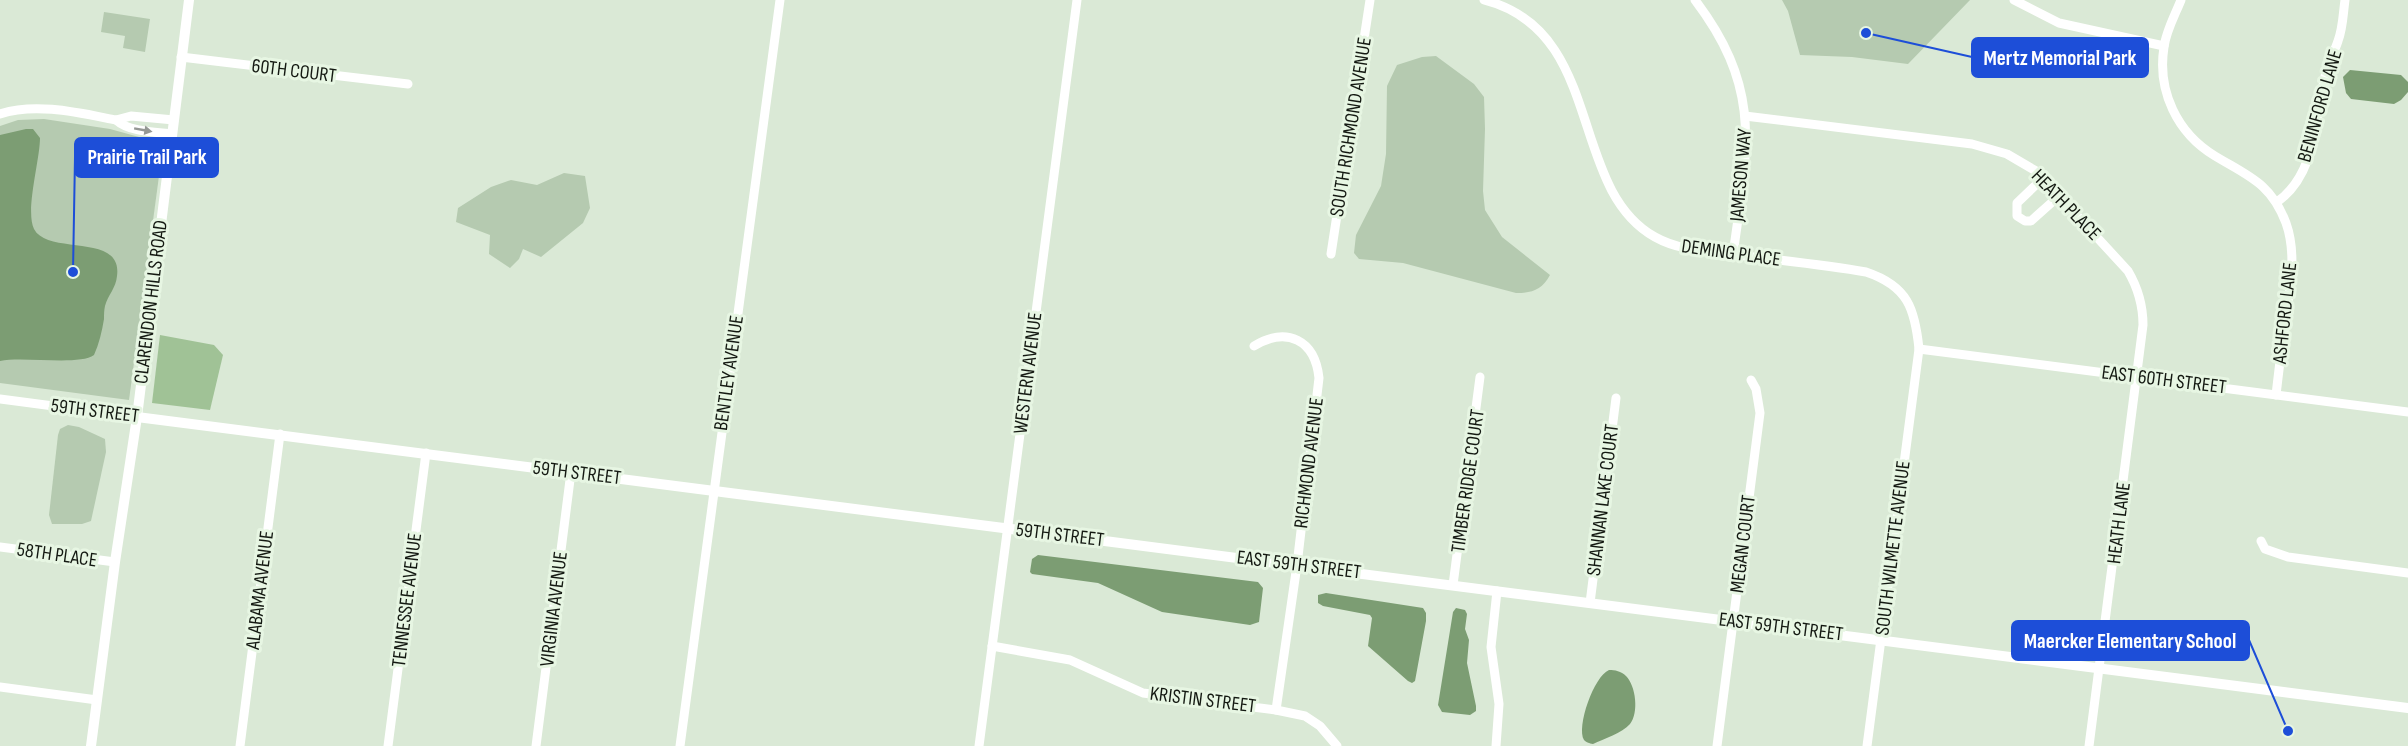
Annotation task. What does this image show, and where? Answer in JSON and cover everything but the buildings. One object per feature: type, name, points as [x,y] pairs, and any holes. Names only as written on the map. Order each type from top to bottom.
[{"type":"street","name":"CLARENDON HILLS ROAD","points":[[91,746],[137,417],[189,0]]},
{"type":"street","name":"BENTLEY AVENUE","points":[[680,746],[780,0]]},
{"type":"street","name":"WESTERN AVENUE","points":[[980,746],[1077,0]]},
{"type":"street","name":"SOUTH RICHMOND AVENUE","points":[[1331,254],[1370,0]]},
{"type":"street","name":"DEMING PLACE","points":[[1484,0],[1516,14],[1533,26],[1556,51],[1574,87],[1606,175],[1622,209],[1645,230],[1671,244],[1876,275],[1907,298],[1916,319],[1919,349]]},
{"type":"street","name":"JAMESON WAY","points":[[1695,0],[1724,43],[1737,77],[1746,116],[1747,145],[1733,255]]},
{"type":"street","points":[[2014,0],[2059,23],[2164,46]]},
{"type":"street","name":"ASHFORD LANE","points":[[2181,0],[2164,46],[2164,86],[2170,103],[2182,127],[2192,138],[2212,154],[2248,173],[2267,190],[2277,202],[2289,233],[2292,259],[2276,395]]},
{"type":"street","name":"BENINFORD LANE","points":[[2277,202],[2293,187],[2308,156],[2319,116],[2325,76],[2341,30],[2345,0]]},
{"type":"street","name":"60TH COURT","points":[[181,57],[408,84]]},
{"type":"street","points":[[0,114],[37,109],[116,120],[131,116],[174,120]]},
{"type":"street","name":"HEATH PLACE","points":[[1746,116],[1984,147],[2024,163],[2043,178],[2128,271],[2137,288],[2142,303],[2143,319],[2137,377]]},
{"type":"street","points":[[116,120],[119,124],[135,129],[172,134]]},
{"type":"street","points":[[2043,178],[2018,203],[2017,216],[2025,221],[2031,220],[2060,196]]},
{"type":"street","name":"RICHMOND AVENUE","points":[[1254,346],[1266,339],[1291,336],[1311,352],[1317,365],[1319,378],[1297,565],[1276,710]]},
{"type":"street","name":"EAST 60TH STREET","points":[[1919,349],[2408,412]]},
{"type":"street","name":"SOUTH WILMETTE AVENUE","points":[[1867,746],[1919,349]]},
{"type":"street","name":"TIMBER RIDGE COURT","points":[[1453,585],[1480,377]]},
{"type":"street","name":"HEATH LANE","points":[[2089,746],[2137,377]]},
{"type":"street","name":"MEGAN COURT","points":[[1717,746],[1760,412],[1756,389],[1751,380]]},
{"type":"street","name":"SHANNAN LAKE COURT","points":[[1590,603],[1617,398]]},
{"type":"street","name":"59TH STREET","points":[[0,399],[1155,547]]},
{"type":"street","name":"ALABAMA AVENUE","points":[[240,746],[280,435]]},
{"type":"street","name":"TENNESSEE AVENUE","points":[[388,746],[426,453]]},
{"type":"street","name":"VIRGINIA AVENUE","points":[[536,746],[572,472]]},
{"type":"street","points":[[2261,541],[2265,549],[2288,557],[2408,573]]},
{"type":"street","name":"58TH PLACE","points":[[0,547],[115,562]]},
{"type":"street","name":"EAST 59TH STREET","points":[[1155,547],[2408,708]]},
{"type":"street","points":[[1496,746],[1499,704],[1491,647],[1497,591]]},
{"type":"street","name":"KRISTIN STREET","points":[[992,646],[1070,660],[1143,693],[1276,710],[1305,716],[1320,726],[1337,746]]},
{"type":"street","points":[[0,687],[97,699]]},
{"type":"shaded area","points":[[1782,0],[1970,0],[1908,64],[1852,57],[1800,55],[1788,11]]},
{"type":"shaded area","points":[[104,12],[150,19],[145,52],[123,48],[125,36],[101,32]]},
{"type":"shaded area","points":[[1436,56],[1474,84],[1484,97],[1483,191],[1485,210],[1502,237],[1550,275],[1536,290],[1516,293],[1403,263],[1359,259],[1354,253],[1356,235],[1381,186],[1386,154],[1387,86],[1397,65],[1422,57]]},
{"type":"shaded area","points":[[2350,70],[2401,75],[2408,82],[2408,92],[2394,104],[2351,99],[2346,93],[2343,77]]},
{"type":"shaded area","points":[[44,119],[110,129],[156,143],[161,161],[129,400],[0,383],[0,126],[18,120]]},
{"type":"shaded area","points":[[33,129],[40,138],[31,210],[34,229],[42,237],[54,242],[97,249],[109,254],[116,262],[117,276],[105,306],[99,342],[94,355],[87,358],[0,361],[0,135]]},
{"type":"shaded area","points":[[564,173],[585,176],[590,208],[583,223],[541,257],[523,249],[519,259],[510,268],[489,254],[490,235],[456,222],[458,208],[491,187],[511,180],[537,185]]},
{"type":"shaded area","points":[[160,335],[214,345],[223,355],[210,410],[152,403]]},
{"type":"shaded area","points":[[68,425],[79,427],[105,439],[106,452],[91,521],[82,524],[52,524],[49,515],[58,435],[60,429]]},
{"type":"shaded area","points":[[1038,555],[1258,582],[1263,588],[1259,622],[1250,625],[1162,612],[1098,583],[1032,574],[1030,572],[1032,559]]},
{"type":"shaded area","points":[[1326,593],[1423,608],[1426,621],[1415,681],[1412,683],[1408,681],[1368,646],[1372,618],[1370,615],[1323,606],[1318,603],[1318,595]]},
{"type":"shaded area","points":[[1456,608],[1465,610],[1467,614],[1465,629],[1469,640],[1467,663],[1476,706],[1476,711],[1470,715],[1442,712],[1438,705],[1453,612]]},
{"type":"shaded area","points":[[1609,670],[1622,673],[1629,680],[1634,693],[1635,713],[1630,724],[1622,730],[1593,744],[1584,740],[1582,734],[1584,714],[1592,691],[1603,674]]},
{"type":"place","name":"Mertz Memorial Park","points":[[1866,33]]},
{"type":"place","name":"Prairie Trail Park","points":[[73,272]]},
{"type":"place","name":"Maercker Elementary School","points":[[2288,731]]}]
